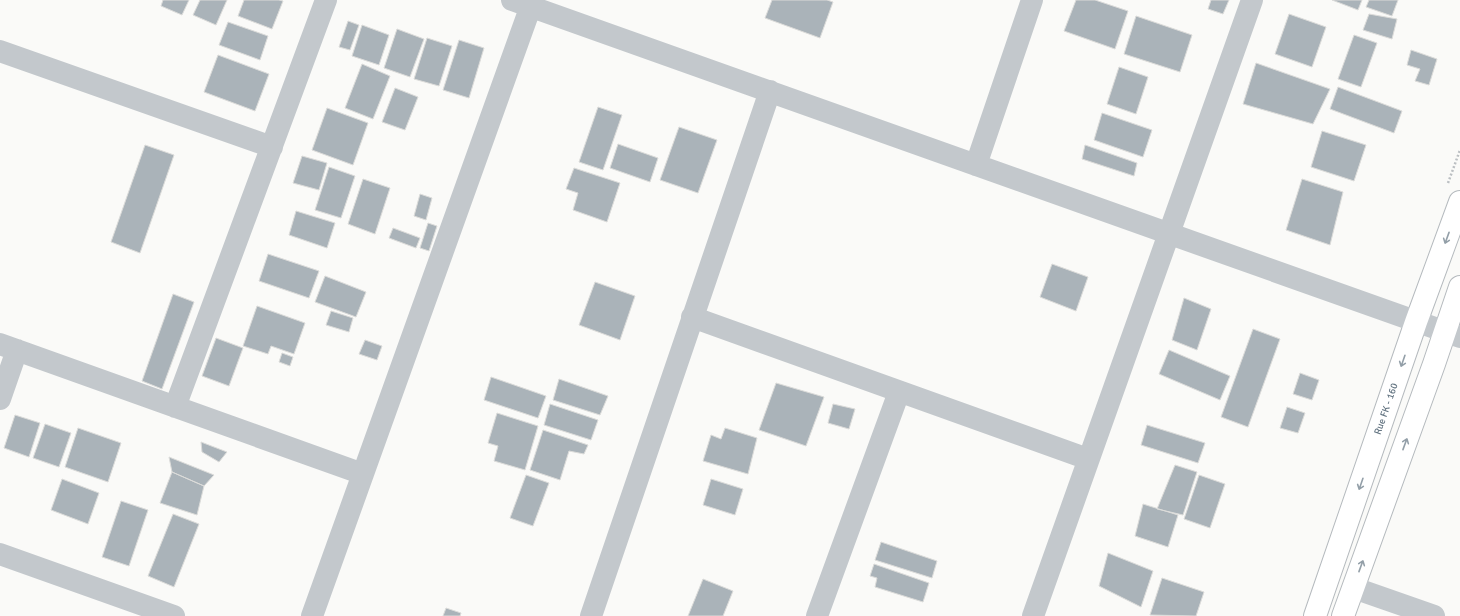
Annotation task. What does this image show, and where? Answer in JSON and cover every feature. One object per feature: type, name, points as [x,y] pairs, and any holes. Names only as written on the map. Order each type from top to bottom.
[{"type":"main road","name":"Rue FK - 160","points":[[1315,616],[1416,322],[1460,202]]},
{"type":"main road","points":[[1343,616],[1434,364],[1452,335],[1460,287]]},
{"type":"street","points":[[175,407],[326,0]]},
{"type":"street","points":[[976,165],[1032,0]]},
{"type":"street","points":[[1033,616],[1252,0]]},
{"type":"street","points":[[312,616],[364,474],[525,2],[1452,335]]},
{"type":"street","points":[[0,50],[272,147]]},
{"type":"street","points":[[591,616],[770,91]]},
{"type":"street","points":[[692,317],[1088,459]]},
{"type":"street","points":[[0,400],[8,347],[364,474]]},
{"type":"street","points":[[816,616],[899,392]]},
{"type":"street","points":[[0,554],[174,616]]},
{"type":"street","points":[[1354,588],[1434,616]]},
{"type":"building","points":[[163,0],[189,0],[182,15],[161,6]]},
{"type":"building","points":[[200,0],[227,0],[216,25],[193,15]]},
{"type":"building","points":[[244,0],[283,1],[272,29],[238,16]]},
{"type":"building","points":[[772,0],[827,0],[833,2],[820,38],[765,18]]},
{"type":"building","points":[[1076,0],[1095,0],[1128,11],[1115,49],[1064,31]]},
{"type":"building","points":[[1211,0],[1229,0],[1223,14],[1208,9]]},
{"type":"building","points":[[1332,0],[1362,0],[1358,10]]},
{"type":"building","points":[[1369,0],[1398,0],[1392,16],[1366,7]]},
{"type":"building","points":[[1289,14],[1326,27],[1312,67],[1275,54]]},
{"type":"building","points":[[1369,14],[1397,19],[1392,39],[1363,30]]},
{"type":"building","points":[[1136,16],[1192,35],[1180,72],[1124,54]]},
{"type":"building","points":[[348,21],[359,25],[350,50],[339,47]]},
{"type":"building","points":[[228,22],[268,36],[260,60],[219,45]]},
{"type":"building","points":[[362,25],[389,35],[379,65],[352,56]]},
{"type":"building","points":[[397,29],[424,39],[410,77],[384,68]]},
{"type":"building","points":[[1354,35],[1377,43],[1361,87],[1338,79]]},
{"type":"building","points":[[427,38],[452,46],[439,86],[414,79]]},
{"type":"building","points":[[459,40],[484,48],[469,98],[443,90]]},
{"type":"building","points":[[1411,50],[1437,59],[1429,85],[1415,81],[1420,69],[1407,65]]},
{"type":"building","points":[[218,55],[269,74],[255,111],[204,92]]},
{"type":"building","points":[[1256,63],[1330,89],[1313,124],[1243,104]]},
{"type":"building","points":[[362,64],[390,76],[373,119],[345,108]]},
{"type":"building","points":[[1119,67],[1148,77],[1136,114],[1107,104]]},
{"type":"building","points":[[1338,87],[1402,111],[1394,133],[1330,109]]},
{"type":"building","points":[[395,88],[418,97],[405,130],[382,122]]},
{"type":"building","points":[[598,107],[622,115],[603,170],[579,162]]},
{"type":"building","points":[[327,108],[368,123],[353,165],[312,150]]},
{"type":"building","points":[[1102,113],[1152,130],[1143,157],[1094,140]]},
{"type":"building","points":[[679,127],[717,140],[698,193],[660,180]]},
{"type":"building","points":[[1322,131],[1366,145],[1354,181],[1311,167]]},
{"type":"building","points":[[618,144],[658,158],[650,182],[610,168]]},
{"type":"building","points":[[145,145],[174,155],[140,253],[111,242]]},
{"type":"building","points":[[1085,145],[1137,163],[1134,176],[1082,159]]},
{"type":"building","points":[[302,156],[327,163],[319,190],[293,183]]},
{"type":"building","points":[[329,167],[355,176],[341,218],[315,210]]},
{"type":"building","points":[[574,168],[620,183],[607,222],[573,210],[578,193],[566,189]]},
{"type":"building","points":[[363,179],[390,188],[375,234],[348,224]]},
{"type":"building","points":[[1302,179],[1343,192],[1330,245],[1286,230]]},
{"type":"building","points":[[420,194],[432,198],[426,220],[414,216]]},
{"type":"building","points":[[296,211],[335,223],[327,248],[289,235]]},
{"type":"building","points":[[428,223],[437,226],[429,251],[420,248]]},
{"type":"building","points":[[393,228],[420,238],[416,248],[389,238]]},
{"type":"building","points":[[268,254],[319,271],[309,298],[259,281]]},
{"type":"building","points":[[1052,264],[1088,277],[1076,311],[1040,297]]},
{"type":"building","points":[[325,276],[366,292],[356,317],[315,302]]},
{"type":"building","points":[[595,282],[635,296],[620,340],[579,325]]},
{"type":"building","points":[[173,294],[194,302],[162,389],[142,381]]},
{"type":"building","points":[[1184,298],[1211,309],[1197,350],[1172,340]]},
{"type":"building","points":[[257,306],[305,323],[294,354],[271,346],[268,354],[243,346]]},
{"type":"building","points":[[331,311],[353,318],[349,332],[326,325]]},
{"type":"building","points":[[1253,329],[1280,339],[1248,427],[1221,417]]},
{"type":"building","points":[[216,338],[243,348],[229,386],[202,376]]},
{"type":"building","points":[[365,340],[382,346],[377,360],[359,354]]},
{"type":"building","points":[[1169,350],[1230,376],[1220,400],[1159,374]]},
{"type":"building","points":[[282,353],[293,357],[290,366],[279,362]]},
{"type":"building","points":[[1300,373],[1319,380],[1312,400],[1293,394]]},
{"type":"building","points":[[491,377],[546,396],[538,418],[484,400]]},
{"type":"building","points":[[559,379],[608,396],[600,415],[553,400]]},
{"type":"building","points":[[776,383],[824,397],[806,446],[759,430]]},
{"type":"building","points":[[550,404],[598,420],[591,440],[544,425]]},
{"type":"building","points":[[833,404],[855,409],[849,429],[828,423]]},
{"type":"building","points":[[1287,407],[1305,413],[1298,433],[1280,428]]},
{"type":"building","points":[[497,413],[538,426],[525,470],[494,461],[498,446],[488,443]]},
{"type":"building","points":[[15,415],[40,423],[29,457],[4,448]]},
{"type":"building","points":[[45,424],[71,433],[59,467],[33,458]]},
{"type":"building","points":[[1147,425],[1205,443],[1198,463],[1141,445]]},
{"type":"building","points":[[78,428],[121,443],[108,482],[65,467]]},
{"type":"building","points":[[725,428],[757,438],[748,474],[703,461],[711,435],[721,439]]},
{"type":"building","points":[[543,430],[588,445],[584,454],[569,451],[560,480],[530,470]]},
{"type":"building","points":[[201,442],[227,452],[219,462],[202,452]]},
{"type":"building","points":[[169,457],[214,475],[204,486],[172,472]]},
{"type":"building","points":[[1175,465],[1197,472],[1183,515],[1157,509]]},
{"type":"building","points":[[172,472],[204,486],[197,515],[160,503]]},
{"type":"building","points":[[526,475],[549,483],[533,526],[510,518]]},
{"type":"building","points":[[1199,475],[1225,484],[1210,528],[1184,519]]},
{"type":"building","points":[[62,479],[99,493],[88,524],[51,510]]},
{"type":"building","points":[[711,479],[743,489],[735,515],[703,505]]},
{"type":"building","points":[[121,501],[148,510],[129,566],[102,557]]},
{"type":"building","points":[[1143,504],[1178,515],[1168,547],[1135,536]]},
{"type":"building","points":[[173,514],[199,524],[174,587],[148,576]]},
{"type":"building","points":[[881,542],[937,561],[932,578],[875,560]]},
{"type":"building","points":[[1108,553],[1153,571],[1141,607],[1099,586]]},
{"type":"building","points":[[874,564],[929,583],[923,602],[875,587],[877,578],[870,576]]},
{"type":"building","points":[[1162,578],[1204,592],[1196,616],[1150,615]]},
{"type":"building","points":[[703,579],[733,591],[723,616],[688,616]]},
{"type":"building","points":[[446,608],[461,613],[460,616],[443,616]]}]
